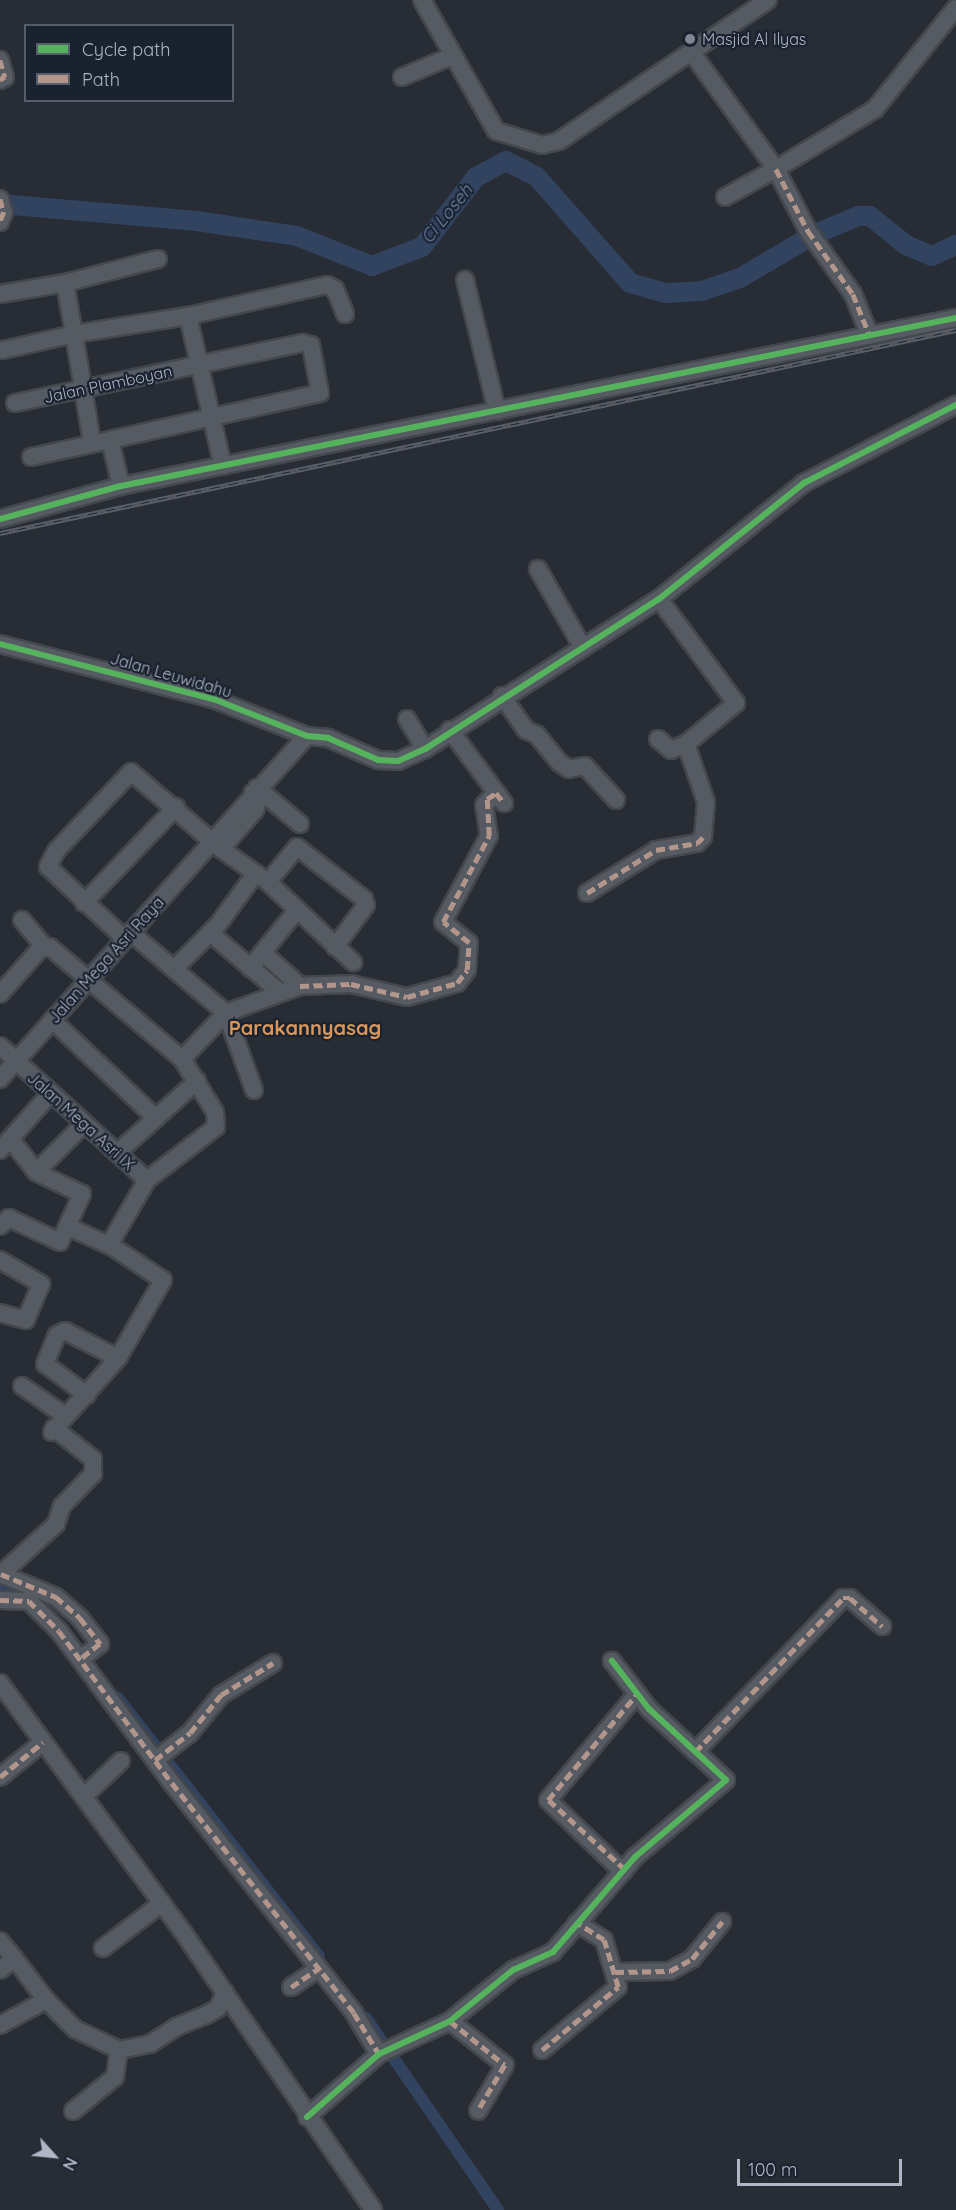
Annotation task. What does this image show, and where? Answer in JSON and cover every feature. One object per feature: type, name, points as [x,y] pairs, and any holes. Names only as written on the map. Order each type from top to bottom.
[{"type":"street","points":[[422,0],[496,131],[542,145],[559,141],[768,0]]},
{"type":"street","points":[[725,197],[776,169],[880,104],[956,8]]},
{"type":"street","points":[[692,53],[776,169],[811,236],[853,294],[870,336]]},
{"type":"street","points":[[402,77],[452,56]]},
{"type":"street","points":[[0,60],[5,74],[0,80]]},
{"type":"street","points":[[0,294],[65,284],[158,259]]},
{"type":"street","points":[[465,280],[497,411]]},
{"type":"street","points":[[65,284],[92,443]]},
{"type":"street","points":[[3,350],[74,334],[188,316],[327,285],[335,289],[345,314]]},
{"type":"street","points":[[188,316],[223,466]]},
{"type":"street","points":[[0,519],[121,486],[956,318]]},
{"type":"street","name":"Jalan Plamboyan","points":[[15,403],[303,343],[311,345],[320,393],[211,417]]},
{"type":"street","name":"Jalan Leuwidahu","points":[[0,644],[216,700],[307,736],[328,738],[364,753],[398,761],[425,749],[502,696],[659,599],[804,483],[956,405]]},
{"type":"street","points":[[32,458],[211,417]]},
{"type":"street","points":[[110,440],[121,486]]},
{"type":"street","points":[[538,569],[582,646]]},
{"type":"street","points":[[658,739],[671,750],[686,744],[733,710],[736,699],[659,599]]},
{"type":"street","points":[[502,696],[526,730],[537,735],[560,763],[569,769],[585,766],[616,800]]},
{"type":"street","points":[[407,719],[425,749]]},
{"type":"street","points":[[182,1059],[226,1013],[300,986],[351,984],[407,998],[457,983],[467,970],[469,943],[443,922],[489,836],[484,805],[500,798],[450,730]]},
{"type":"street","name":"Jalan Mega Asri Raya","points":[[0,1079],[127,935],[216,845],[255,790],[307,736]]},
{"type":"street","points":[[587,893],[656,850],[698,843],[703,837],[706,802],[686,744]]},
{"type":"street","points":[[254,1090],[226,1013],[175,968],[84,903],[50,873],[50,859],[128,774],[137,773],[216,845],[262,878],[352,963]]},
{"type":"street","points":[[255,790],[300,824]]},
{"type":"street","points":[[84,903],[176,807]]},
{"type":"street","points":[[175,968],[262,878],[297,847],[364,899],[366,905],[335,947]]},
{"type":"street","points":[[250,968],[297,910]]},
{"type":"street","points":[[22,920],[44,946],[182,1059],[215,1112],[216,1127],[147,1180],[109,1245]]},
{"type":"street","points":[[210,933],[280,992]]},
{"type":"street","points":[[0,994],[44,946]]},
{"type":"street","points":[[263,953],[300,986]]},
{"type":"street","points":[[52,1020],[156,1119]]},
{"type":"street","name":"Jalan Mega Asri IX","points":[[0,1046],[147,1180]]},
{"type":"street","points":[[117,1153],[197,1081]]},
{"type":"street","points":[[0,1226],[9,1218],[58,1243],[69,1227],[80,1191],[36,1172],[6,1145],[51,1093]]},
{"type":"street","points":[[36,1172],[84,1124]]},
{"type":"street","points":[[57,1425],[87,1395],[118,1358],[163,1280],[109,1245],[69,1227]]},
{"type":"street","points":[[0,1260],[38,1278],[41,1284],[26,1320],[0,1314]]},
{"type":"street","points":[[87,1395],[45,1364],[57,1335],[65,1331],[118,1358]]},
{"type":"street","points":[[22,1386],[57,1425],[93,1459],[93,1474],[62,1506],[56,1524],[1,1574],[56,1596],[100,1644],[88,1655]]},
{"type":"street","points":[[695,1752],[843,1598],[850,1598],[882,1626]]},
{"type":"street","points":[[0,1600],[29,1601],[88,1655],[318,1969],[385,2052]]},
{"type":"street","points":[[307,2117],[385,2052],[450,2021],[513,1970],[553,1952],[623,1872],[726,1780],[637,1694],[612,1661]]},
{"type":"street","points":[[161,1755],[221,1695],[273,1664]]},
{"type":"street","points":[[0,1683],[162,1903],[307,2117],[374,2210]]},
{"type":"street","points":[[623,1872],[548,1800],[637,1694]]},
{"type":"street","points":[[0,1777],[43,1742]]},
{"type":"street","points":[[84,1796],[122,1761]]},
{"type":"street","points":[[103,1948],[162,1903]]},
{"type":"street","points":[[615,1972],[670,1971],[692,1959],[722,1922]]},
{"type":"street","points":[[542,2050],[613,1995],[618,1987],[604,1940],[577,1923]]},
{"type":"street","points":[[0,1941],[46,2000],[75,2029],[119,2050],[150,2044],[178,2025],[206,2015],[218,2008],[225,1993]]},
{"type":"street","points":[[0,1970],[14,1958]]},
{"type":"street","points":[[291,1987],[318,1969]]},
{"type":"street","points":[[0,2025],[46,2000]]},
{"type":"street","points":[[450,2021],[505,2065],[478,2111]]},
{"type":"street","points":[[73,2111],[115,2077],[119,2050]]},
{"type":"waterway","name":"Ci Loseh","points":[[0,204],[197,221],[297,236],[372,266],[422,247],[476,177],[506,161],[537,177],[630,283],[666,293],[702,291],[740,278],[813,235],[858,216],[870,216],[906,245],[932,256],[956,245]]},
{"type":"waterway","points":[[0,1589],[18,1586],[24,1591]]},
{"type":"waterway","points":[[118,1698],[319,1956]]},
{"type":"waterway","points":[[366,2018],[498,2210]]},
{"type":"railway","points":[[0,533],[956,330]]},
{"type":"marked path","points":[[0,60],[5,77],[0,80]]},
{"type":"marked path","points":[[776,169],[808,231],[853,294],[870,336]]},
{"type":"marked path","points":[[0,199],[4,212],[0,222]]},
{"type":"marked path","points":[[300,986],[351,984],[407,997],[457,983],[467,970],[469,943],[443,922],[489,836],[487,799],[496,793],[504,803]]},
{"type":"marked path","points":[[587,893],[656,850],[697,843],[703,837]]},
{"type":"marked path","points":[[1,1574],[56,1597],[80,1618],[100,1644],[81,1659]]},
{"type":"marked path","points":[[695,1752],[843,1598],[850,1598],[882,1626]]},
{"type":"marked path","points":[[0,1600],[29,1601],[59,1631],[172,1783],[354,2013],[379,2054]]},
{"type":"marked path","points":[[155,1760],[190,1733],[221,1695],[273,1663]]},
{"type":"marked path","points":[[625,1870],[548,1800],[637,1694]]},
{"type":"marked path","points":[[0,1777],[43,1742]]},
{"type":"marked path","points":[[615,1972],[670,1971],[692,1959],[722,1922]]},
{"type":"marked path","points":[[542,2050],[618,1987],[604,1940],[577,1923]]},
{"type":"marked path","points":[[291,1987],[318,1969]]},
{"type":"marked path","points":[[450,2021],[505,2065],[478,2111]]},
{"type":"cycle path","points":[[0,519],[121,486],[956,318]]},
{"type":"cycle path","points":[[0,644],[216,700],[307,736],[328,738],[378,760],[398,761],[425,749],[659,599],[804,483],[956,405]]},
{"type":"cycle path","points":[[307,2117],[379,2054],[450,2021],[513,1970],[553,1952],[635,1857],[726,1780],[649,1709],[612,1661]]},
{"type":"place","name":"Masjid Al Ilyas","points":[[690,39]]},
{"type":"district","name":"Parakannyasag","points":[[305,1027]]}]
